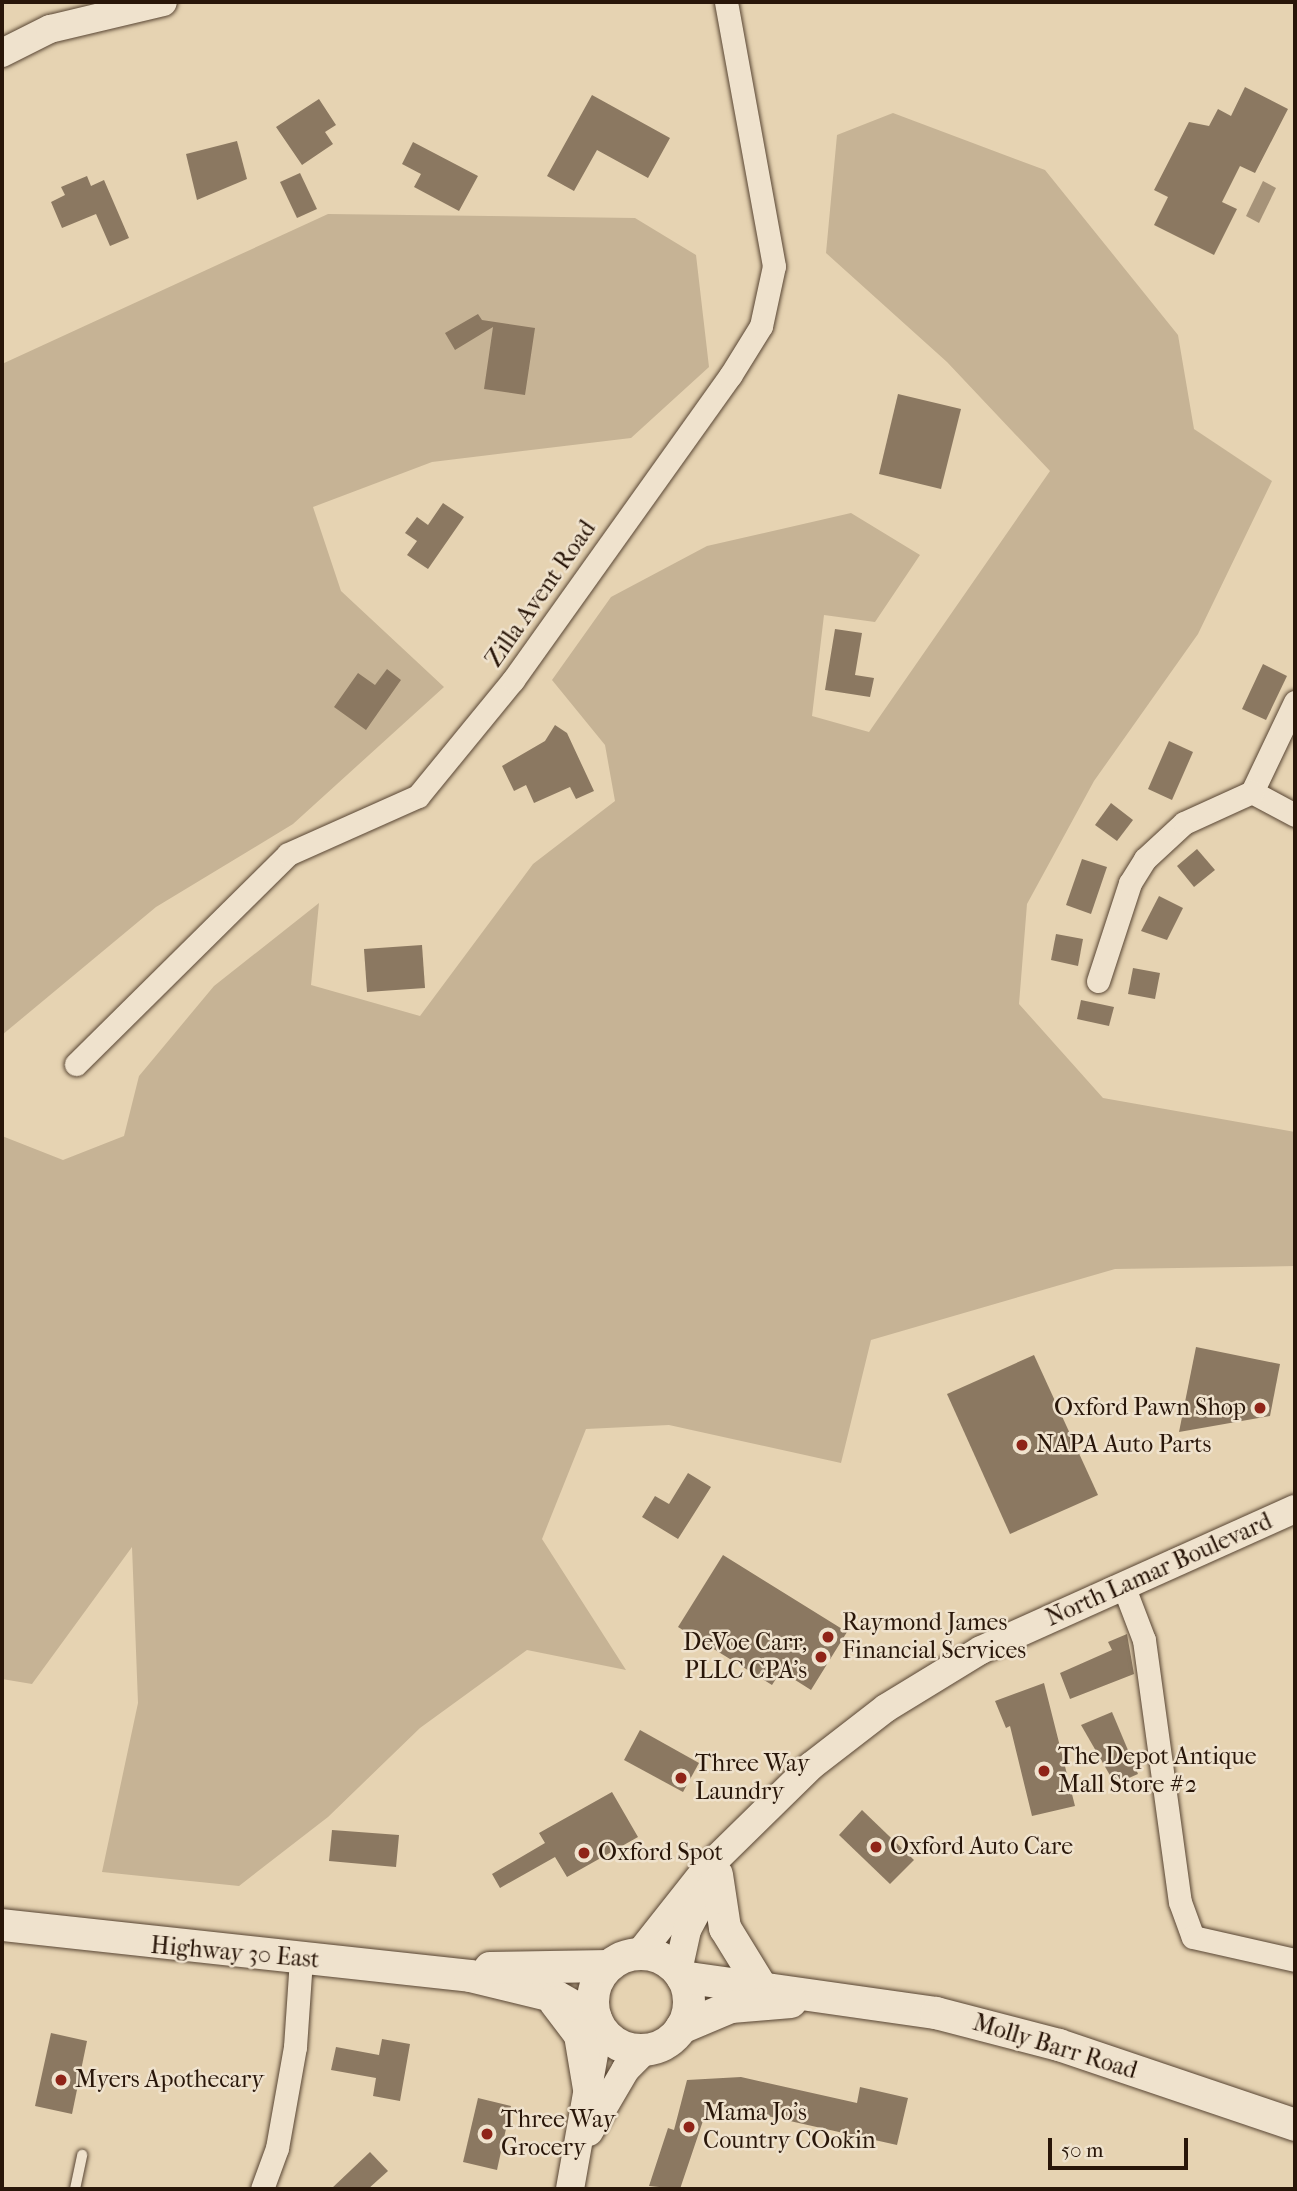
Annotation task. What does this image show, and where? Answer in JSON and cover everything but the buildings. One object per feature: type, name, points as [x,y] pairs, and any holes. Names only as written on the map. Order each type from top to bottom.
[{"type":"main road","points":[[721,1866],[725,1928],[760,1985]]},
{"type":"main road","name":"Highway 30 East","points":[[2,1925],[470,1976],[539,1993],[597,2022]]},
{"type":"main road","points":[[639,1954],[660,1958],[680,1974],[689,2008],[681,2028],[666,2043],[645,2050],[624,2047],[597,2022],[594,1990],[609,1966],[639,1954]]},
{"type":"main road","name":"Highway 30 East","points":[[470,1976],[490,1968],[609,1966]]},
{"type":"main road","name":"Molly Barr Road","points":[[680,1974],[760,1985],[809,1998],[936,2013],[1059,2045],[1295,2124]]},
{"type":"main road","points":[[539,1993],[563,2010],[580,2035],[589,2088]]},
{"type":"main road","name":"Molly Barr Road","points":[[681,2028],[731,2007],[809,1998]]},
{"type":"street","points":[[2,53],[50,29],[163,2]]},
{"type":"street","name":"Zilla Avent Road","points":[[76,1064],[288,854],[418,796],[513,680],[730,376],[761,326],[774,265],[726,2]]},
{"type":"street","points":[[1098,981],[1130,883],[1146,859],[1184,822],[1252,792],[1295,702]]},
{"type":"street","points":[[1252,792],[1295,815]]},
{"type":"street","name":"North Lamar Boulevard","points":[[680,1974],[694,1913],[721,1866],[811,1766],[886,1708],[981,1650],[1295,1509]]},
{"type":"street","points":[[1123,1585],[1144,1640],[1180,1902],[1193,1937],[1295,1960]]},
{"type":"street","name":"North Lamar Boulevard","points":[[639,1954],[686,1890],[721,1866]]},
{"type":"street","points":[[262,2189],[277,2148],[295,2047],[301,1959]]},
{"type":"street","points":[[570,2189],[583,2141],[597,2022]]},
{"type":"street","points":[[583,2141],[626,2069],[645,2050]]},
{"type":"lane","points":[[75,2189],[82,2155]]},
{"type":"shaded area","points":[[893,113],[1045,170],[1178,335],[1194,429],[1272,481],[1198,634],[1094,781],[1027,904],[1019,1004],[1103,1098],[1295,1132],[1295,1266],[1115,1269],[871,1340],[841,1463],[669,1425],[586,1429],[542,1539],[626,1670],[527,1650],[420,1728],[328,1817],[239,1886],[102,1872],[138,1703],[132,1547],[32,1684],[2,1679],[2,1136],[63,1160],[124,1136],[139,1076],[214,986],[319,903],[311,985],[420,1016],[533,864],[615,801],[605,745],[552,680],[611,597],[707,546],[851,513],[920,555],[875,622],[824,615],[812,716],[869,732],[1050,471],[947,362],[826,253],[837,135]]},
{"type":"shaded area","points":[[1263,181],[1276,188],[1259,223],[1246,216]]},
{"type":"shaded area","points":[[328,214],[635,218],[696,255],[709,367],[631,438],[432,462],[313,507],[341,591],[444,687],[293,824],[156,907],[2,1035],[2,364]]},
{"type":"place","name":"Oxford Pawn Shop","points":[[1260,1408]]},
{"type":"place","name":"NAPA Auto Parts","points":[[1022,1445]]},
{"type":"place","name":"Raymond James Financial Services","points":[[828,1637]]},
{"type":"place","name":"DeVoe Carr, PLLC CPA's","points":[[821,1657]]},
{"type":"place","name":"The Depot Antique Mall Store #2","points":[[1044,1771]]},
{"type":"place","name":"Three Way Laundry","points":[[681,1778]]},
{"type":"place","name":"Oxford Auto Care","points":[[876,1847]]},
{"type":"place","name":"Oxford Spot","points":[[584,1853]]},
{"type":"place","name":"Myers Apothecary","points":[[61,2080]]},
{"type":"place","name":"Mama Jo's Country COokin","points":[[689,2127]]},
{"type":"place","name":"Three Way Grocery","points":[[487,2134]]}]
